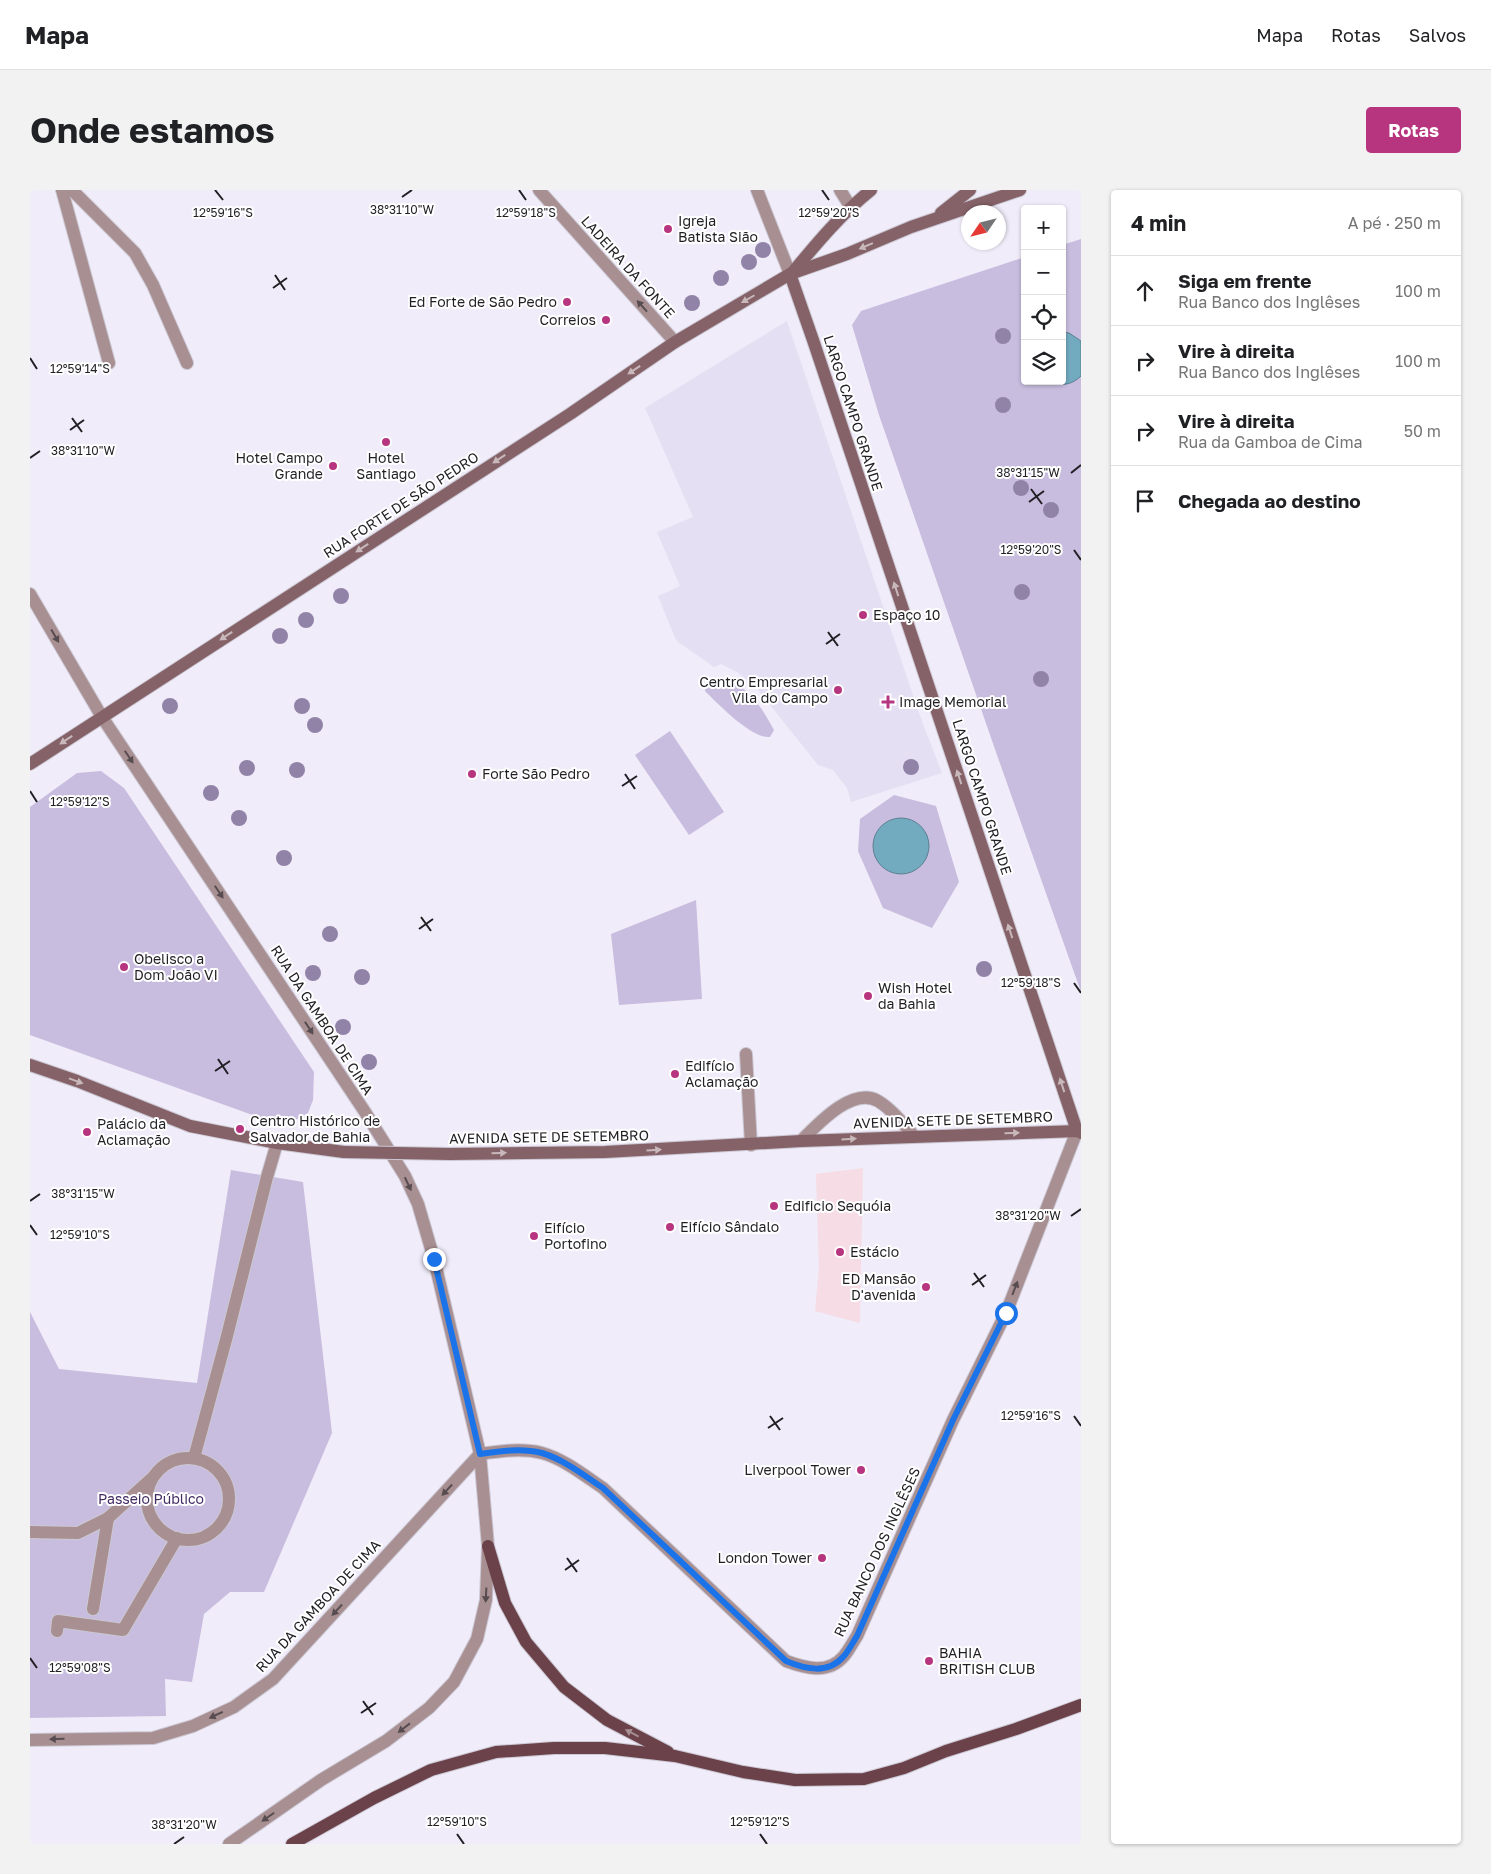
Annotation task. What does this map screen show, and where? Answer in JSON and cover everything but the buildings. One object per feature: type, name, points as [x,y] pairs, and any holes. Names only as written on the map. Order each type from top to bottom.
[{"type":"main road","points":[[790,274],[829,228],[850,206],[870,190]]},
{"type":"main road","points":[[933,220],[970,190]]},
{"type":"main road","points":[[790,274],[933,220],[1020,190]]},
{"type":"main road","name":"RUA FORTE DE SÃO PEDRO","points":[[30,764],[561,419],[675,342],[790,274]]},
{"type":"main road","name":"LARGO CAMPO GRANDE","points":[[790,274],[1079,1132]]},
{"type":"main road","name":"AVENIDA SETE DE SETEMBRO","points":[[30,1065],[77,1081],[190,1126],[277,1143],[344,1152],[450,1154],[605,1152],[914,1136],[1079,1132]]},
{"type":"main road","points":[[488,1546],[505,1603],[526,1642],[564,1687],[606,1720],[675,1756]]},
{"type":"main road","points":[[292,1844],[374,1798],[431,1770],[496,1752],[554,1748],[605,1748],[675,1756],[743,1772],[795,1780],[864,1779],[904,1768],[946,1751],[1016,1729],[1081,1705]]},
{"type":"street","points":[[62,190],[109,363]]},
{"type":"street","points":[[72,190],[135,253],[153,285],[188,363]]},
{"type":"street","name":"LADEIRA DA FONTE","points":[[539,190],[675,342]]},
{"type":"street","points":[[756,190],[790,274]]},
{"type":"street","points":[[840,190],[850,206]]},
{"type":"street","name":"RUA DA GAMBOA DE CIMA","points":[[30,594],[102,717],[296,1008],[405,1176],[418,1204],[434,1259],[480,1454],[488,1546],[486,1600],[477,1639],[454,1682],[429,1708],[386,1741],[321,1780],[229,1844]]},
{"type":"street","points":[[746,1054],[750,1145]]},
{"type":"street","points":[[801,1141],[829,1113],[849,1102],[865,1097],[878,1100],[914,1136]]},
{"type":"street","name":"RUA BANCO DOS INGLÊSES","points":[[480,1454],[509,1450],[543,1453],[574,1468],[603,1488],[786,1661],[806,1669],[826,1667],[843,1657],[857,1636],[953,1420],[1006,1313],[1079,1132]]},
{"type":"street","points":[[194,1458],[277,1143]]},
{"type":"street","name":"RUA DA GAMBOA DE CIMA","points":[[30,1740],[153,1738],[193,1726],[234,1707],[273,1680],[480,1454]]},
{"type":"street","points":[[30,1532],[78,1533],[108,1518],[152,1478],[160,1468],[182,1458],[194,1458],[207,1462],[217,1470],[225,1482],[229,1494],[228,1508],[223,1520],[215,1530],[203,1537],[190,1540],[177,1538],[166,1533],[156,1525],[150,1514],[147,1502],[152,1478]]},
{"type":"street","points":[[93,1609],[108,1518]]},
{"type":"street","points":[[57,1631],[58,1621],[123,1630],[177,1538]]},
{"type":"shaded area","points":[[787,321],[920,716],[942,773],[851,802],[847,788],[833,770],[818,765],[755,686],[737,672],[721,664],[714,667],[678,642],[658,596],[680,586],[657,532],[693,517],[645,408]]},
{"type":"shaded area","name":"Estácio","points":[[863,1168],[860,1323],[815,1311],[819,1269],[816,1174]]},
{"type":"green space","points":[[1081,239],[1081,992],[879,415],[852,325],[861,311],[1021,258],[1021,385],[1066,385],[1066,244]]},
{"type":"green space","points":[[707,679],[734,684],[747,692],[760,707],[774,730],[770,737],[763,736],[745,727],[727,712],[705,691]]},
{"type":"green space","points":[[670,731],[724,812],[689,835],[635,755]]},
{"type":"green space","points":[[101,771],[124,788],[314,1072],[313,1100],[308,1113],[290,1123],[269,1121],[30,1035],[30,807],[77,773]]},
{"type":"green space","points":[[894,795],[936,806],[959,882],[932,928],[883,908],[858,851],[860,819]]},
{"type":"green space","points":[[696,900],[702,999],[619,1005],[611,934]]},
{"type":"green space","name":"Passeio Público","points":[[231,1170],[303,1182],[332,1433],[264,1592],[230,1592],[204,1614],[192,1682],[165,1679],[166,1716],[30,1718],[30,1312],[59,1369],[197,1383]]},
{"type":"water","points":[[1066,333],[1081,341],[1081,376],[1066,384]]},
{"type":"water","points":[[901,818],[912,820],[921,826],[927,835],[929,846],[927,857],[921,866],[912,872],[901,874],[890,872],[881,866],[875,857],[873,846],[875,835],[881,826],[890,820]]},
{"type":"place","name":"Igreja Batista Sião","points":[[668,229]]},
{"type":"place","name":"Ed Forte de São Pedro","points":[[567,302]]},
{"type":"place","name":"Correios","points":[[606,320]]},
{"type":"place","name":"Hotel Santiago","points":[[386,442]]},
{"type":"place","name":"Hotel Campo Grande","points":[[333,466]]},
{"type":"place","name":"Espaço 10","points":[[863,615]]},
{"type":"place","name":"Centro Empresarial Vila do Campo","points":[[838,690]]},
{"type":"place","name":"Image Memorial","points":[[888,702]]},
{"type":"place","name":"Forte São Pedro","points":[[472,774]]},
{"type":"place","name":"Obelisco a Dom João VI","points":[[124,967]]},
{"type":"place","name":"Wish Hotel da Bahia","points":[[868,996]]},
{"type":"place","name":"Edifício Aclamação","points":[[675,1074]]},
{"type":"place","name":"Centro Histórico de Salvador de Bahia","points":[[240,1129]]},
{"type":"place","name":"Palácio da Aclamação","points":[[87,1132]]},
{"type":"place","name":"Edificio Sequóia","points":[[774,1206]]},
{"type":"place","name":"Eifício Sândalo","points":[[670,1227]]},
{"type":"place","name":"Eifício Portofino","points":[[534,1236]]},
{"type":"place","name":"Estácio","points":[[840,1252]]},
{"type":"place","name":"ED Mansão D'avenida","points":[[926,1287]]},
{"type":"place","name":"Liverpool Tower","points":[[861,1470]]},
{"type":"place","name":"London Tower","points":[[822,1558]]},
{"type":"place","name":"BAHIA BRITISH CLUB","points":[[929,1661]]},
{"type":"route","points":[[434,1259],[480,1454],[509,1450],[543,1453],[574,1468],[603,1488],[786,1661],[806,1669],[826,1667],[843,1657],[857,1636],[953,1420],[1006,1313]]}]
